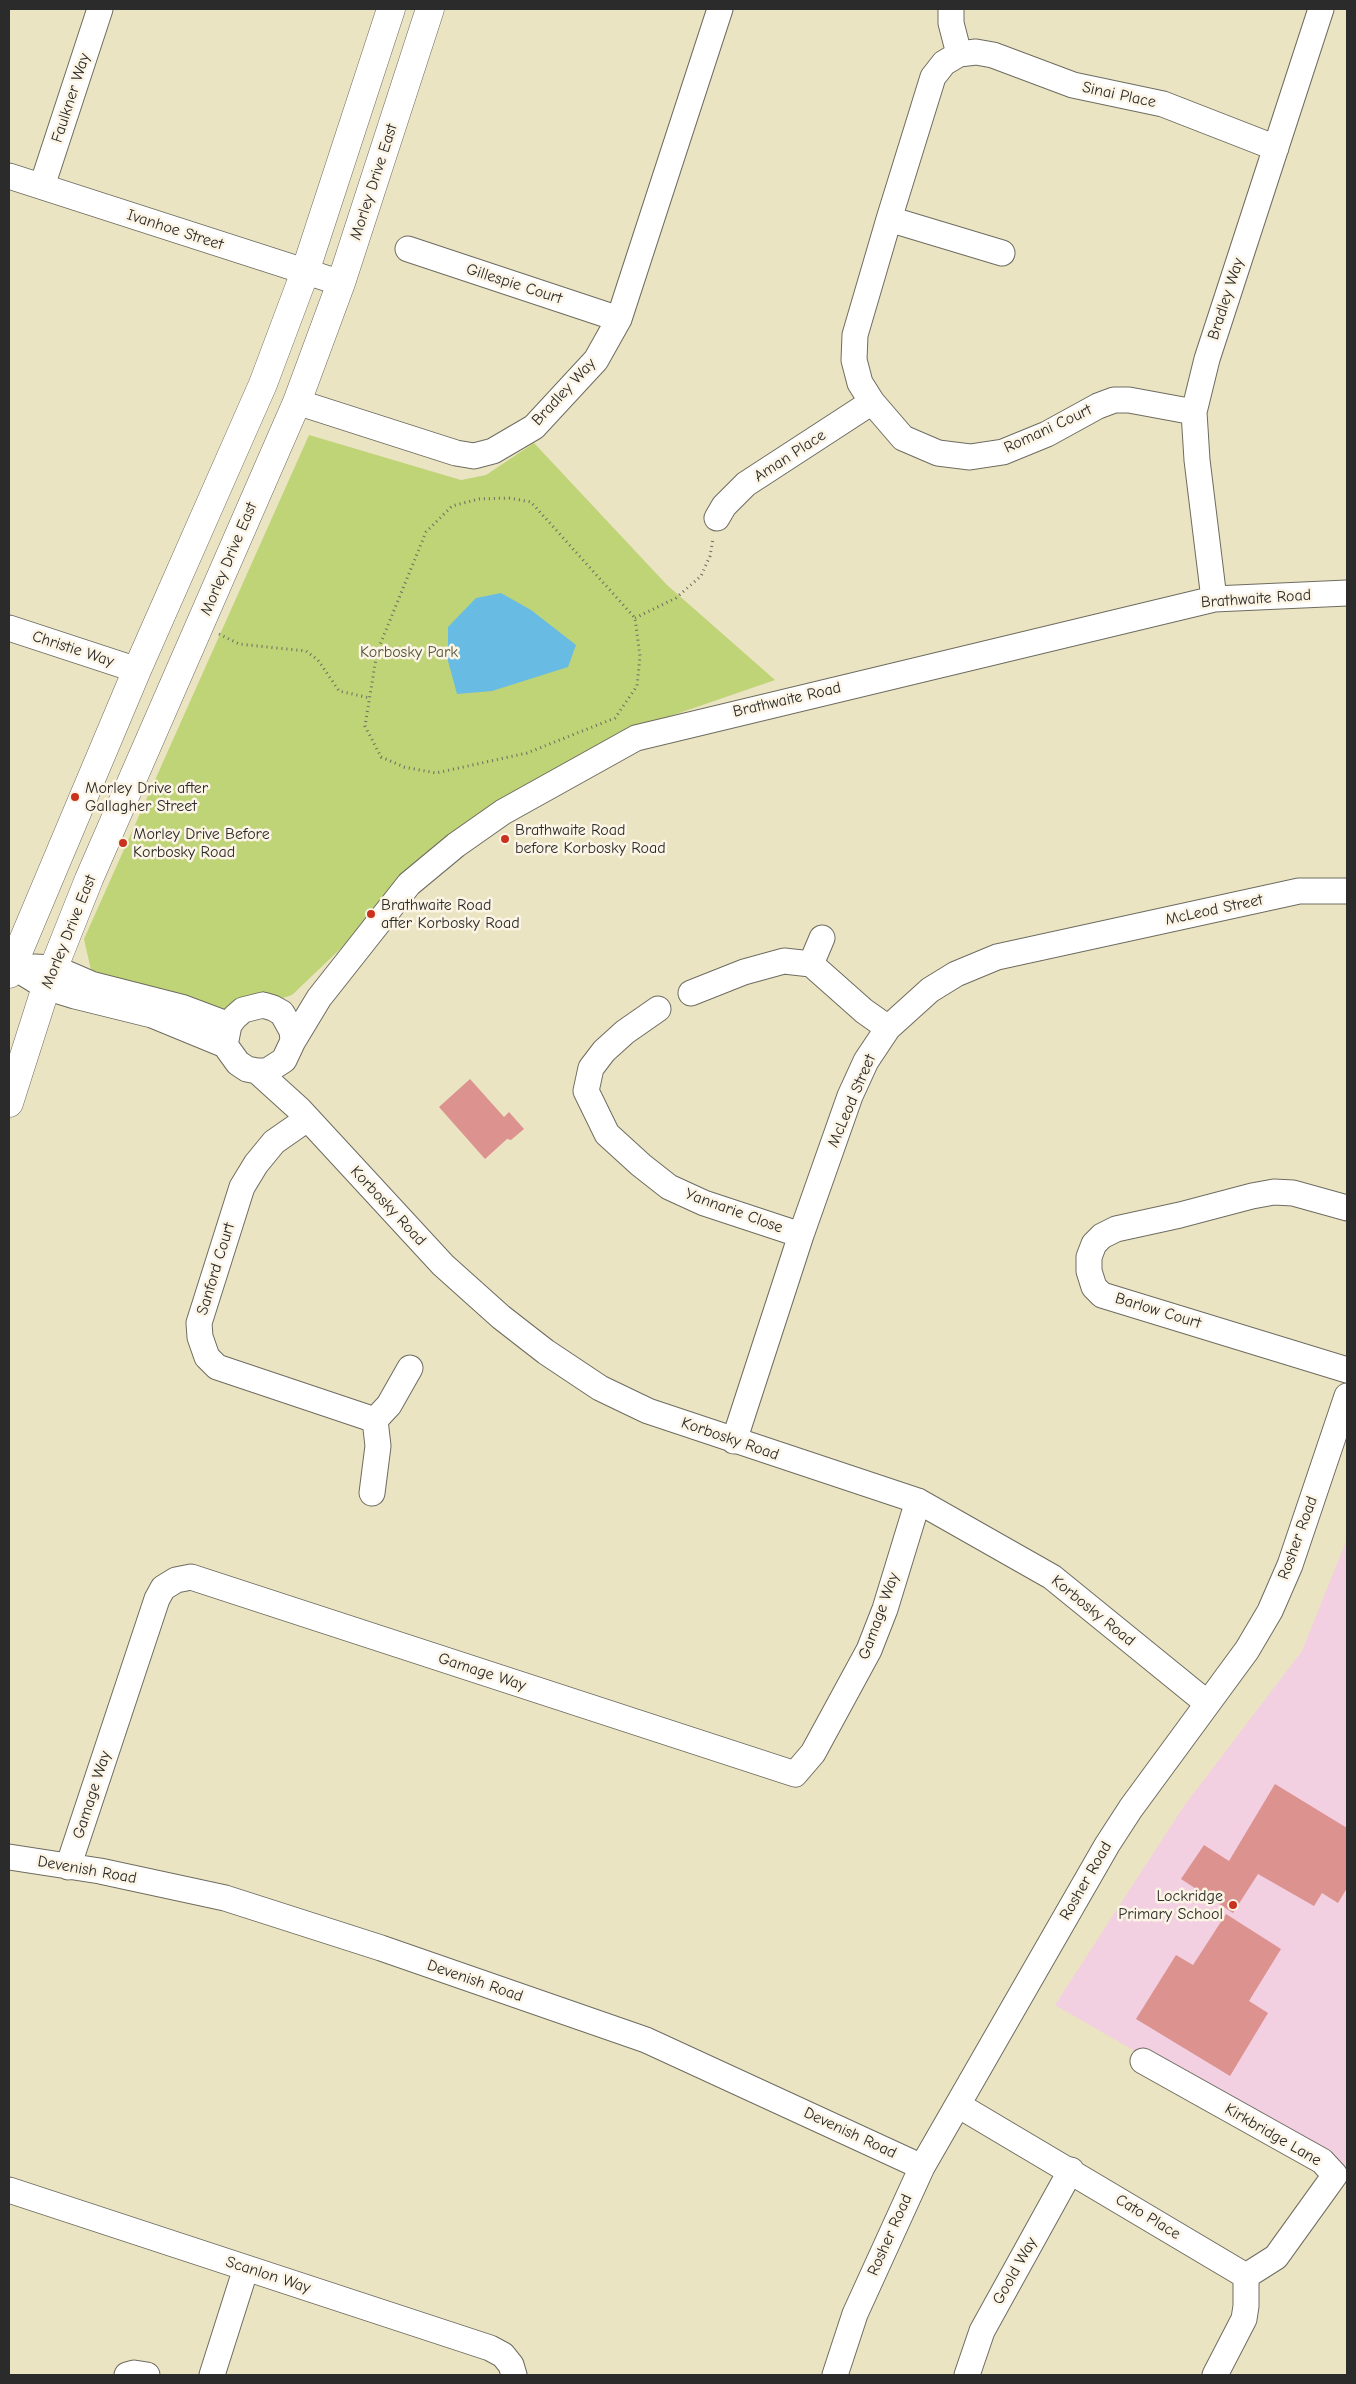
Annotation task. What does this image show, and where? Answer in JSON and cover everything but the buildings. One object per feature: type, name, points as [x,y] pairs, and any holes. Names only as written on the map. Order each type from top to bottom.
[{"type":"main road","points":[[10,968],[137,670],[263,384],[305,272],[391,9]]},
{"type":"main road","name":"Morley Drive East","points":[[9,1103],[50,977],[89,879],[297,402],[341,283],[430,9]]},
{"type":"street","name":"Faulkner Way","points":[[42,186],[100,9]]},
{"type":"street","name":"Bradley Way","points":[[297,402],[456,453],[474,456],[493,451],[534,427],[596,360],[619,319],[720,9]]},
{"type":"street","points":[[951,9],[951,23],[959,54]]},
{"type":"street","name":"Bradley Way","points":[[1214,599],[1197,460],[1194,412],[1207,359],[1321,9]]},
{"type":"street","name":"Sinai Place","points":[[959,54],[976,52],[992,55],[1073,85],[1162,104],[1276,148]]},
{"type":"street","name":"Romani Court","points":[[959,54],[944,63],[933,78],[910,146],[855,335],[854,360],[860,383],[872,402],[903,438],[938,453],[970,457],[1003,452],[1047,434],[1098,406],[1114,400],[1128,400],[1194,412]]},
{"type":"street","name":"Ivanhoe Street","points":[[9,176],[341,283]]},
{"type":"street","points":[[889,219],[1002,253]]},
{"type":"street","name":"Gillespie Court","points":[[408,249],[619,319]]},
{"type":"street","name":"Aman Place","points":[[717,518],[724,506],[746,484],[872,402]]},
{"type":"street","name":"Brathwaite Road","points":[[291,1046],[319,998],[408,884],[456,844],[503,812],[636,738],[1214,599],[1347,593]]},
{"type":"street","name":"Christie Way","points":[[9,628],[137,670]]},
{"type":"street","name":"McLeod Street","points":[[734,1441],[801,1235],[850,1096],[866,1061],[888,1028],[930,990],[956,974],[997,957],[1299,891],[1347,890]]},
{"type":"street","points":[[811,964],[822,938]]},
{"type":"street","points":[[691,993],[744,972],[784,961],[811,964],[864,1012],[888,1028]]},
{"type":"street","points":[[10,968],[91,984],[181,1007],[227,1035],[238,1063],[247,1069],[257,1071],[276,1067],[291,1046]]},
{"type":"street","name":"Brathwaite Road","points":[[282,1014],[319,998]]},
{"type":"street","points":[[227,1035],[239,1013],[253,1006],[263,1005],[273,1008],[282,1014],[292,1031],[291,1046],[303,1114]]},
{"type":"street","name":"Yannarie Close","points":[[658,1010],[625,1032],[604,1051],[591,1068],[586,1091],[608,1134],[641,1166],[669,1187],[704,1203],[801,1235]]},
{"type":"street","name":"Korbosky Road","points":[[257,1071],[303,1114],[443,1265],[501,1317],[546,1352],[600,1388],[648,1411],[918,1501],[1052,1577],[1207,1704]]},
{"type":"street","name":"Sanford Court","points":[[303,1114],[274,1142],[256,1164],[242,1187],[199,1323],[200,1337],[208,1357],[217,1367],[375,1420]]},
{"type":"street","name":"Barlow Court","points":[[1347,1208],[1293,1193],[1274,1192],[1252,1196],[1116,1229],[1102,1236],[1094,1244],[1089,1258],[1089,1272],[1094,1286],[1102,1295],[1347,1370]]},
{"type":"street","points":[[372,1492],[378,1446],[375,1420],[388,1405],[410,1368]]},
{"type":"street","name":"Rosher Road","points":[[835,2375],[855,2314],[922,2167],[1107,1845],[1131,1808],[1247,1650],[1273,1604],[1290,1565],[1347,1396]]},
{"type":"street","name":"Gamage Way","points":[[68,1867],[157,1599],[163,1588],[176,1580],[191,1577],[795,1774],[813,1753],[869,1650],[885,1609],[918,1501]]},
{"type":"street","name":"Devenish Road","points":[[9,1857],[100,1871],[225,1898],[381,1948],[637,2037],[852,2133],[922,2167]]},
{"type":"street","name":"Kirkbridge Lane","points":[[1143,2061],[1322,2161],[1335,2174],[1276,2257],[1246,2276]]},
{"type":"street","name":"Cato Place","points":[[958,2105],[1071,2170],[1246,2276]]},
{"type":"street","name":"Goold Way","points":[[967,2375],[982,2331],[1071,2170]]},
{"type":"street","name":"Scanlon Way","points":[[9,2190],[490,2348],[504,2355],[511,2365],[514,2375]]},
{"type":"street","points":[[212,2375],[246,2268]]},
{"type":"street","points":[[1215,2375],[1244,2319],[1246,2276]]},
{"type":"street","points":[[127,2375],[134,2373],[148,2375]]},
{"type":"path","points":[[509,498],[531,502],[635,618],[640,656],[637,686],[615,718],[527,753],[436,773],[404,767],[381,757],[365,726],[376,652],[426,532],[452,506],[479,499],[509,498]]},
{"type":"path","points":[[635,618],[676,598],[701,576],[710,556],[717,518]]},
{"type":"path","points":[[211,630],[238,644],[306,651],[318,660],[339,691],[370,698]]},
{"type":"shaded area","name":"Lockridge Primary School","points":[[1347,1539],[1347,2168],[1243,2113],[1055,2005],[1184,1806],[1302,1651]]},
{"type":"green space","name":"Korbosky Park","points":[[309,435],[461,480],[486,475],[534,443],[667,585],[775,680],[633,729],[466,829],[292,995],[220,1019],[91,970],[84,939]]},
{"type":"water","points":[[501,593],[531,610],[576,645],[568,667],[492,691],[457,694],[448,661],[448,627],[476,598]]},
{"type":"place","name":"Morley Drive after Gallagher Street","points":[[75,797]]},
{"type":"place","name":"Brathwaite Road before Korbosky Road","points":[[505,839]]},
{"type":"place","name":"Morley Drive Before Korbosky Road","points":[[123,843]]},
{"type":"place","name":"Brathwaite Road after Korbosky Road","points":[[371,914]]},
{"type":"place","name":"Lockridge Primary School","points":[[1233,1905]]}]
